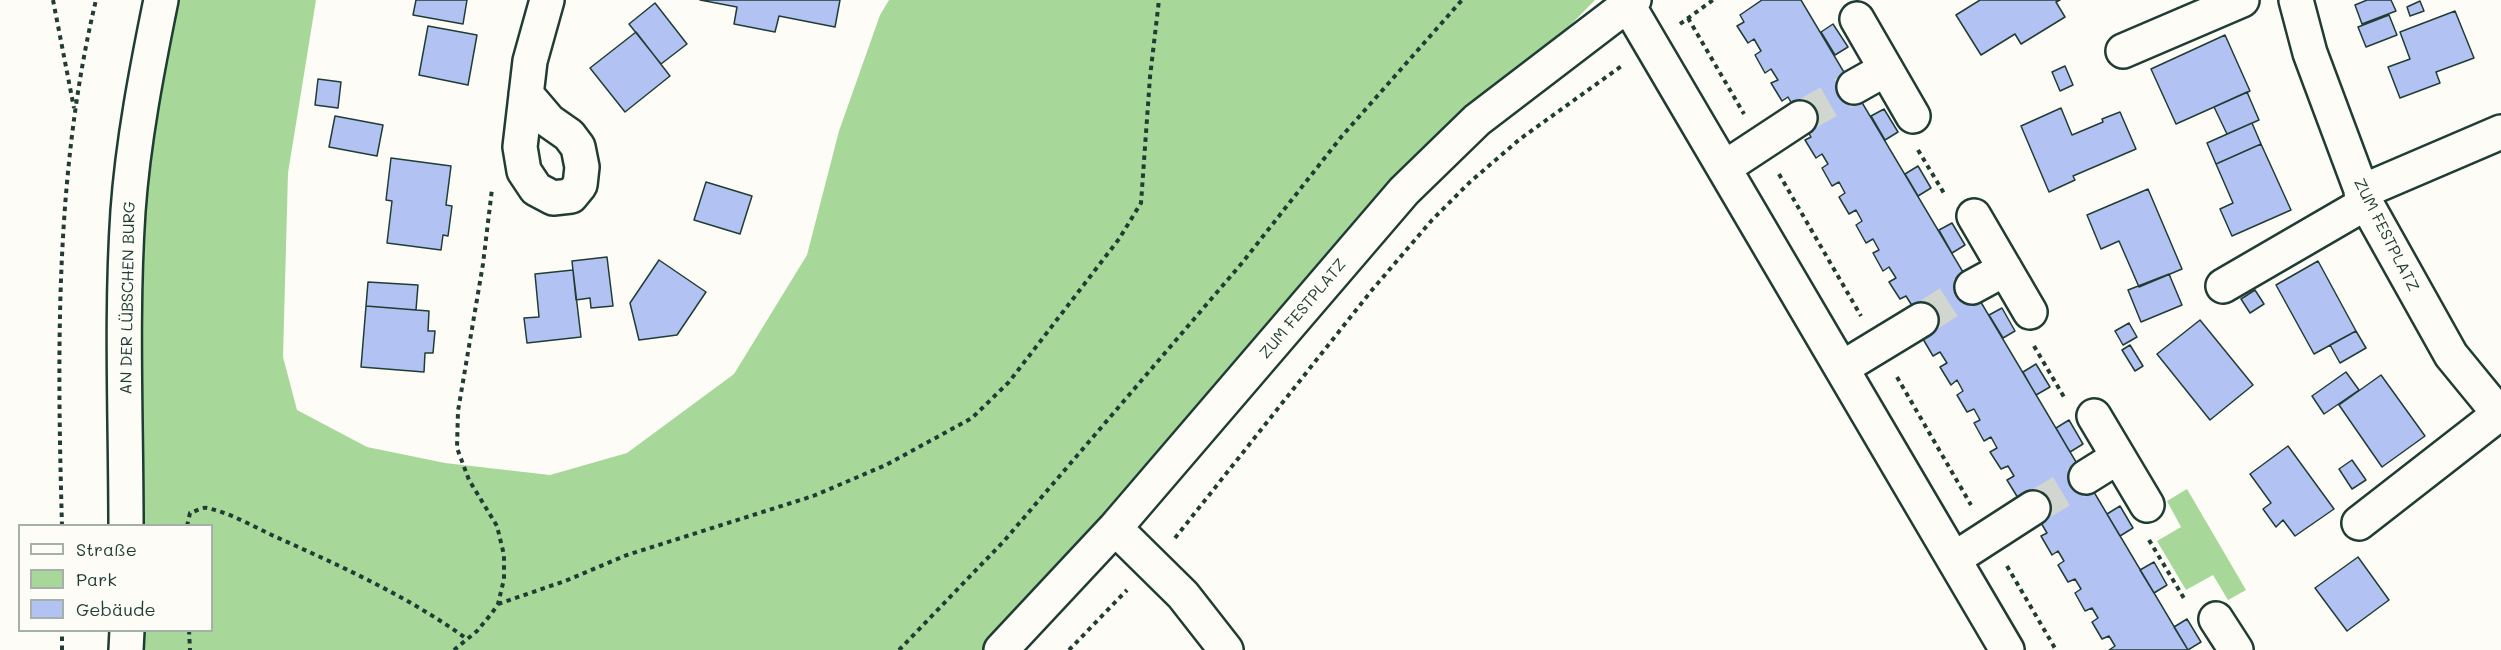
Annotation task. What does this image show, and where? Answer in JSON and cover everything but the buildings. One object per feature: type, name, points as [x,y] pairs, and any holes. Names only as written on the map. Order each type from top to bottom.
[{"type":"street","name":"AN DER LÜBSCHEN BURG","points":[[126,524],[125,274],[128,209],[136,143],[160,0]]},
{"type":"street","points":[[525,94],[530,61],[547,0]]},
{"type":"street","points":[[2123,51],[2242,0]]},
{"type":"street","name":"ZUM FESTPLATZ","points":[[2296,0],[2310,53],[2363,197],[2451,355],[2500,415]]},
{"type":"street","points":[[1631,2],[1652,45],[2007,650]]},
{"type":"street","name":"ZUM FESTPLATZ","points":[[1001,650],[1115,528],[1404,191],[1477,120],[1631,2]]},
{"type":"street","points":[[1857,19],[1913,116]]},
{"type":"street","points":[[1854,87],[1886,69]]},
{"type":"street","points":[[1724,168],[1800,118]]},
{"type":"street","points":[[2223,286],[2363,197],[2501,132]]},
{"type":"street","points":[[1974,216],[2030,312]]},
{"type":"street","points":[[1972,287],[2005,269]]},
{"type":"street","points":[[1842,368],[1921,320]]},
{"type":"street","points":[[2359,523],[2500,415]]},
{"type":"street","points":[[2094,416],[2147,505]]},
{"type":"street","points":[[2085,477],[2118,457]]},
{"type":"street","points":[[1954,559],[2032,508]]},
{"type":"street","points":[[1115,528],[1183,595],[1226,650]]},
{"type":"street","points":[[2216,619],[2236,650]]},
{"type":"street","points":[[126,650],[127,632]]},
{"type":"path","points":[[52,0],[75,111]]},
{"type":"path","points":[[62,524],[60,437],[63,228],[75,111],[86,42],[96,0]]},
{"type":"path","points":[[498,604],[565,581],[627,555],[813,496],[886,465],[972,418],[1016,374],[1119,239],[1140,203],[1159,0]]},
{"type":"path","points":[[899,650],[1004,541],[1235,272],[1342,136],[1462,0]]},
{"type":"path","points":[[1069,650],[1154,564],[1263,430],[1371,290],[1432,220],[1470,182],[1520,139],[1713,0]]},
{"type":"path","points":[[454,650],[477,631],[498,604],[504,579],[504,555],[497,526],[469,480],[457,448],[458,411],[483,264],[493,186]]},
{"type":"path","points":[[187,524],[190,513],[204,507],[222,512],[300,547],[390,593],[437,618],[467,639]]},
{"type":"path","points":[[62,632],[62,650]]},
{"type":"path","points":[[189,632],[190,650]]},
{"type":"green space","points":[[161,0],[316,0],[288,173],[283,357],[297,410],[367,447],[445,463],[550,475],[627,453],[734,374],[807,255],[839,131],[880,15],[889,0],[1595,0],[1477,120],[1001,650],[126,650],[127,632],[213,632],[213,524],[126,524],[125,274]]},
{"type":"green space","points":[[2187,489],[2246,590],[2228,600],[2213,575],[2186,590],[2157,541],[2181,527],[2167,501]]},
{"type":"tunnel","points":[[1800,118],[1854,87]]},
{"type":"tunnel","points":[[1921,320],[1972,287]]},
{"type":"tunnel","points":[[2033,508],[2086,477]]}]
